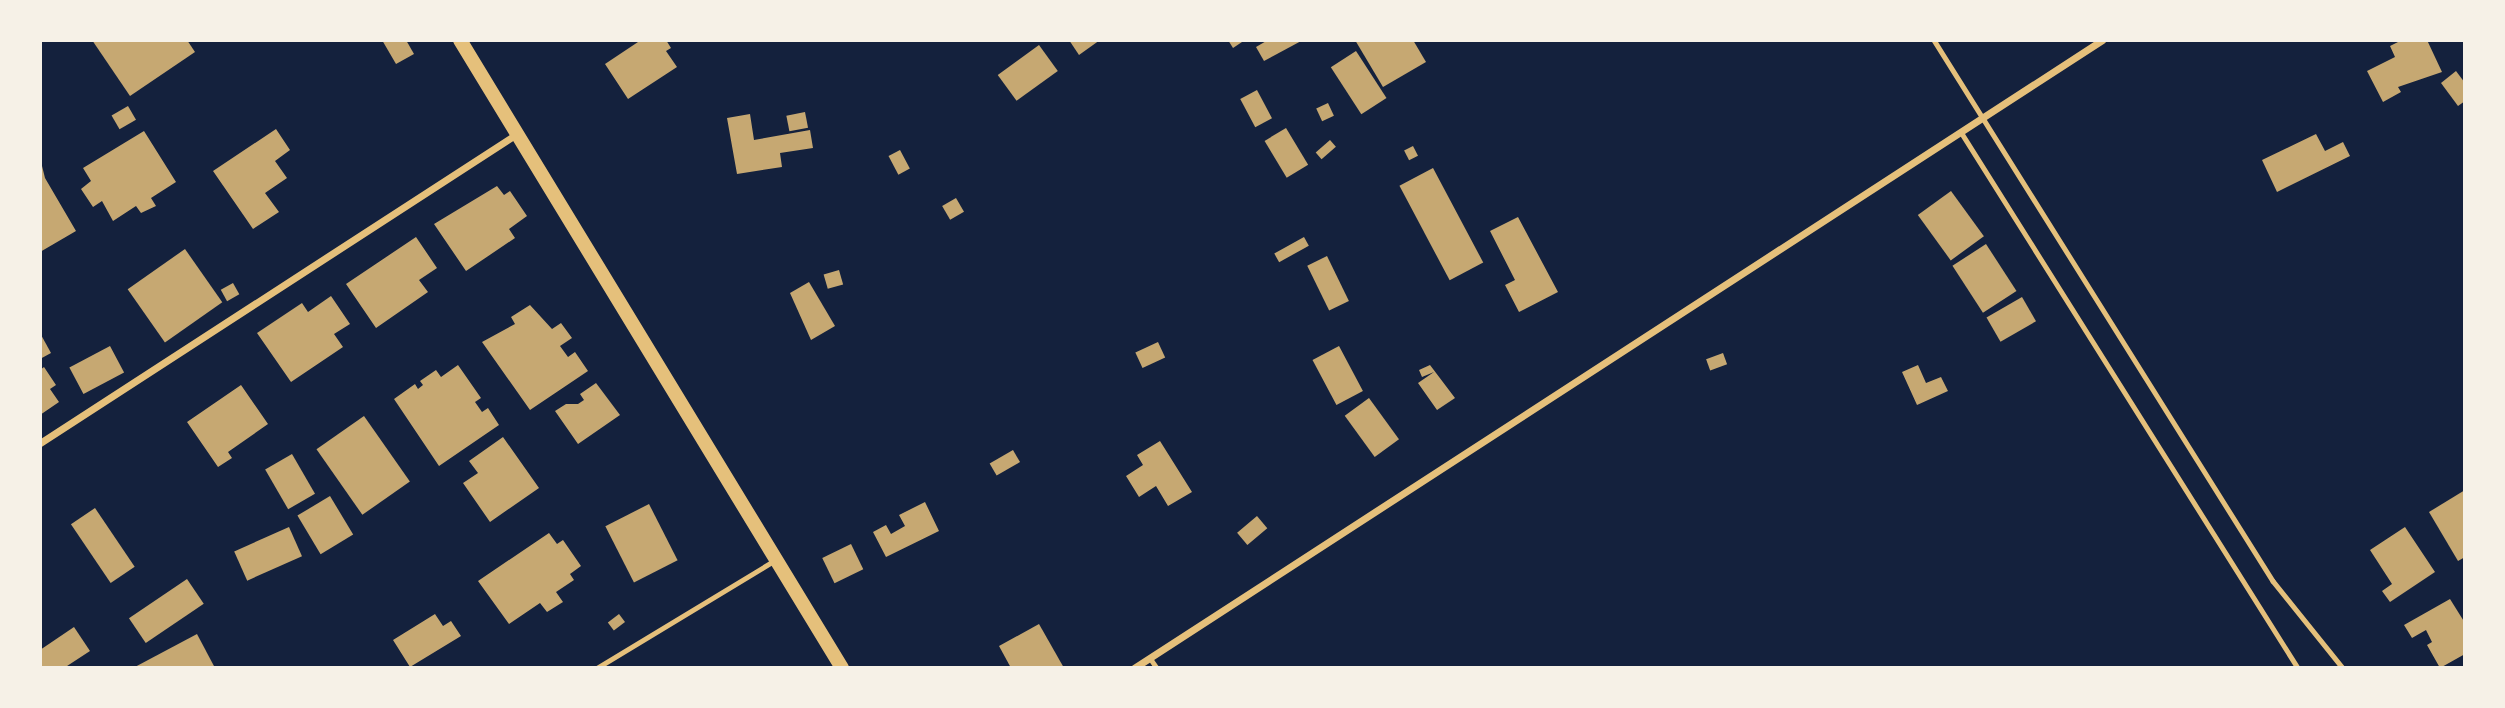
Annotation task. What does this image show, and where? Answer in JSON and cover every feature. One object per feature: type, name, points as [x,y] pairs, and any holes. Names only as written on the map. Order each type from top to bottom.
[{"type":"main road","points":[[460,40],[515,135],[842,668]]},
{"type":"street","points":[[1134,668],[1420,478],[2102,40]]},
{"type":"street","points":[[40,443],[515,135]]},
{"type":"lane","points":[[1934,40],[2273,581],[2343,668]]},
{"type":"lane","points":[[1961,132],[2298,668]]},
{"type":"lane","points":[[597,668],[776,559]]},
{"type":"lane","points":[[1149,657],[1157,668]]},
{"type":"building","points":[[92,40],[187,40],[195,52],[130,96]]},
{"type":"building","points":[[382,40],[406,40],[414,54],[396,64]]},
{"type":"building","points":[[641,40],[666,40],[671,48],[666,51],[677,67],[628,99],[605,64]]},
{"type":"building","points":[[1069,40],[1100,40],[1079,55]]},
{"type":"building","points":[[1228,40],[1245,40],[1233,48]]},
{"type":"building","points":[[1268,40],[1303,40],[1264,61],[1256,47]]},
{"type":"building","points":[[1355,40],[1413,40],[1426,62],[1383,87]]},
{"type":"building","points":[[2402,40],[2427,40],[2442,72],[2398,87],[2401,92],[2383,102],[2367,71],[2395,57],[2390,46]]},
{"type":"building","points":[[1039,45],[1058,71],[1017,101],[998,75]]},
{"type":"building","points":[[1356,51],[1386,98],[1361,114],[1331,67]]},
{"type":"building","points":[[2456,71],[2465,83],[2465,101],[2458,106],[2441,83]]},
{"type":"building","points":[[1257,90],[1272,118],[1255,127],[1240,99]]},
{"type":"building","points":[[1328,103],[1334,116],[1322,121],[1316,108]]},
{"type":"building","points":[[128,106],[136,120],[120,129],[112,116]]},
{"type":"building","points":[[805,112],[808,128],[789,131],[786,116]]},
{"type":"building","points":[[750,114],[754,140],[810,130],[813,148],[780,153],[782,167],[737,174],[727,118]]},
{"type":"building","points":[[1286,128],[1308,165],[1287,178],[1265,141]]},
{"type":"building","points":[[276,129],[290,150],[275,161],[287,178],[265,193],[279,212],[253,229],[213,171]]},
{"type":"building","points":[[144,131],[176,182],[151,198],[156,206],[141,213],[136,206],[113,221],[102,201],[93,207],[81,189],[91,181],[83,168]]},
{"type":"building","points":[[2316,134],[2325,151],[2343,142],[2350,156],[2277,192],[2262,160]]},
{"type":"building","points":[[1330,140],[1336,147],[1322,159],[1316,152]]},
{"type":"building","points":[[1413,146],[1418,156],[1409,160],[1404,151]]},
{"type":"building","points":[[900,150],[910,169],[898,175],[889,156]]},
{"type":"building","points":[[40,158],[45,178],[76,231],[40,252]]},
{"type":"building","points":[[1433,168],[1483,262],[1450,280],[1399,186]]},
{"type":"building","points":[[497,186],[504,195],[510,191],[527,216],[509,229],[515,238],[466,271],[434,224]]},
{"type":"building","points":[[1951,191],[1984,236],[1951,260],[1918,215]]},
{"type":"building","points":[[956,198],[964,212],[950,220],[942,206]]},
{"type":"building","points":[[1518,217],[1558,292],[1519,312],[1505,285],[1515,280],[1490,231]]},
{"type":"building","points":[[416,237],[437,268],[419,280],[428,292],[376,328],[346,284]]},
{"type":"building","points":[[1304,237],[1309,246],[1279,262],[1274,253]]},
{"type":"building","points":[[1986,244],[2016,291],[1983,313],[1952,266]]},
{"type":"building","points":[[185,249],[222,302],[165,342],[128,289]]},
{"type":"building","points":[[1327,256],[1349,301],[1329,311],[1307,266]]},
{"type":"building","points":[[839,270],[843,284],[828,289],[824,274]]},
{"type":"building","points":[[809,282],[835,326],[811,340],[790,293]]},
{"type":"building","points":[[233,283],[239,294],[227,301],[221,290]]},
{"type":"building","points":[[331,296],[350,324],[334,334],[343,347],[291,382],[257,333],[302,303],[308,312]]},
{"type":"building","points":[[2022,297],[2036,321],[2000,342],[1986,318]]},
{"type":"building","points":[[530,305],[552,329],[561,323],[572,338],[560,346],[568,357],[575,352],[588,371],[530,410],[482,342],[515,324],[511,317]]},
{"type":"building","points":[[40,333],[51,353],[40,359]]},
{"type":"building","points":[[1158,342],[1165,357],[1143,368],[1135,353]]},
{"type":"building","points":[[110,346],[124,372],[83,394],[69,368]]},
{"type":"building","points":[[1339,346],[1363,391],[1336,405],[1313,360]]},
{"type":"building","points":[[1723,353],[1727,364],[1710,370],[1706,359]]},
{"type":"building","points":[[458,365],[481,398],[475,402],[482,412],[488,408],[499,425],[439,466],[394,399],[415,384],[418,389],[423,385],[420,381],[436,370],[441,377]]},
{"type":"building","points":[[1430,365],[1455,398],[1437,410],[1418,383],[1434,372],[1422,377],[1419,370]]},
{"type":"building","points":[[1918,365],[1926,383],[1941,377],[1948,391],[1917,405],[1902,372]]},
{"type":"building","points":[[44,367],[56,385],[50,389],[59,402],[40,415],[40,370]]},
{"type":"building","points":[[596,383],[620,415],[578,444],[555,411],[566,404],[578,404],[584,400],[580,394]]},
{"type":"building","points":[[241,385],[268,424],[228,452],[232,458],[218,467],[187,422]]},
{"type":"building","points":[[1369,398],[1399,439],[1375,457],[1345,416]]},
{"type":"building","points":[[364,416],[410,482],[362,515],[316,449]]},
{"type":"building","points":[[503,437],[539,488],[490,522],[463,483],[478,473],[469,461]]},
{"type":"building","points":[[1160,441],[1192,492],[1168,506],[1156,486],[1139,497],[1126,476],[1143,465],[1137,455]]},
{"type":"building","points":[[1013,450],[1020,462],[997,476],[990,464]]},
{"type":"building","points":[[292,454],[315,494],[288,509],[265,470]]},
{"type":"building","points":[[2465,490],[2465,557],[2458,561],[2429,512]]},
{"type":"building","points":[[330,496],[353,535],[321,554],[297,516]]},
{"type":"building","points":[[925,502],[939,531],[886,557],[873,532],[886,525],[891,534],[905,526],[899,515]]},
{"type":"building","points":[[649,504],[678,560],[634,582],[605,526]]},
{"type":"building","points":[[95,508],[135,567],[111,583],[71,524]]},
{"type":"building","points":[[1257,516],[1267,528],[1247,545],[1237,533]]},
{"type":"building","points":[[289,527],[302,556],[247,581],[234,551]]},
{"type":"building","points":[[2405,527],[2435,572],[2390,602],[2382,591],[2392,584],[2370,550]]},
{"type":"building","points":[[549,533],[557,544],[563,540],[581,566],[570,574],[574,580],[556,592],[563,602],[547,612],[540,603],[509,624],[478,581]]},
{"type":"building","points":[[851,544],[863,569],[835,583],[822,558]]},
{"type":"building","points":[[187,579],[204,604],[146,643],[129,618]]},
{"type":"building","points":[[2450,599],[2465,623],[2465,654],[2440,668],[2427,645],[2432,642],[2426,630],[2412,638],[2404,625]]},
{"type":"building","points":[[435,614],[443,626],[451,621],[461,636],[410,667],[393,640]]},
{"type":"building","points":[[619,614],[625,622],[614,630],[608,622]]},
{"type":"building","points":[[1039,624],[1064,668],[1011,668],[999,646]]},
{"type":"building","points":[[74,627],[90,651],[64,668],[40,668],[40,650]]},
{"type":"building","points":[[197,634],[215,668],[133,668]]}]
